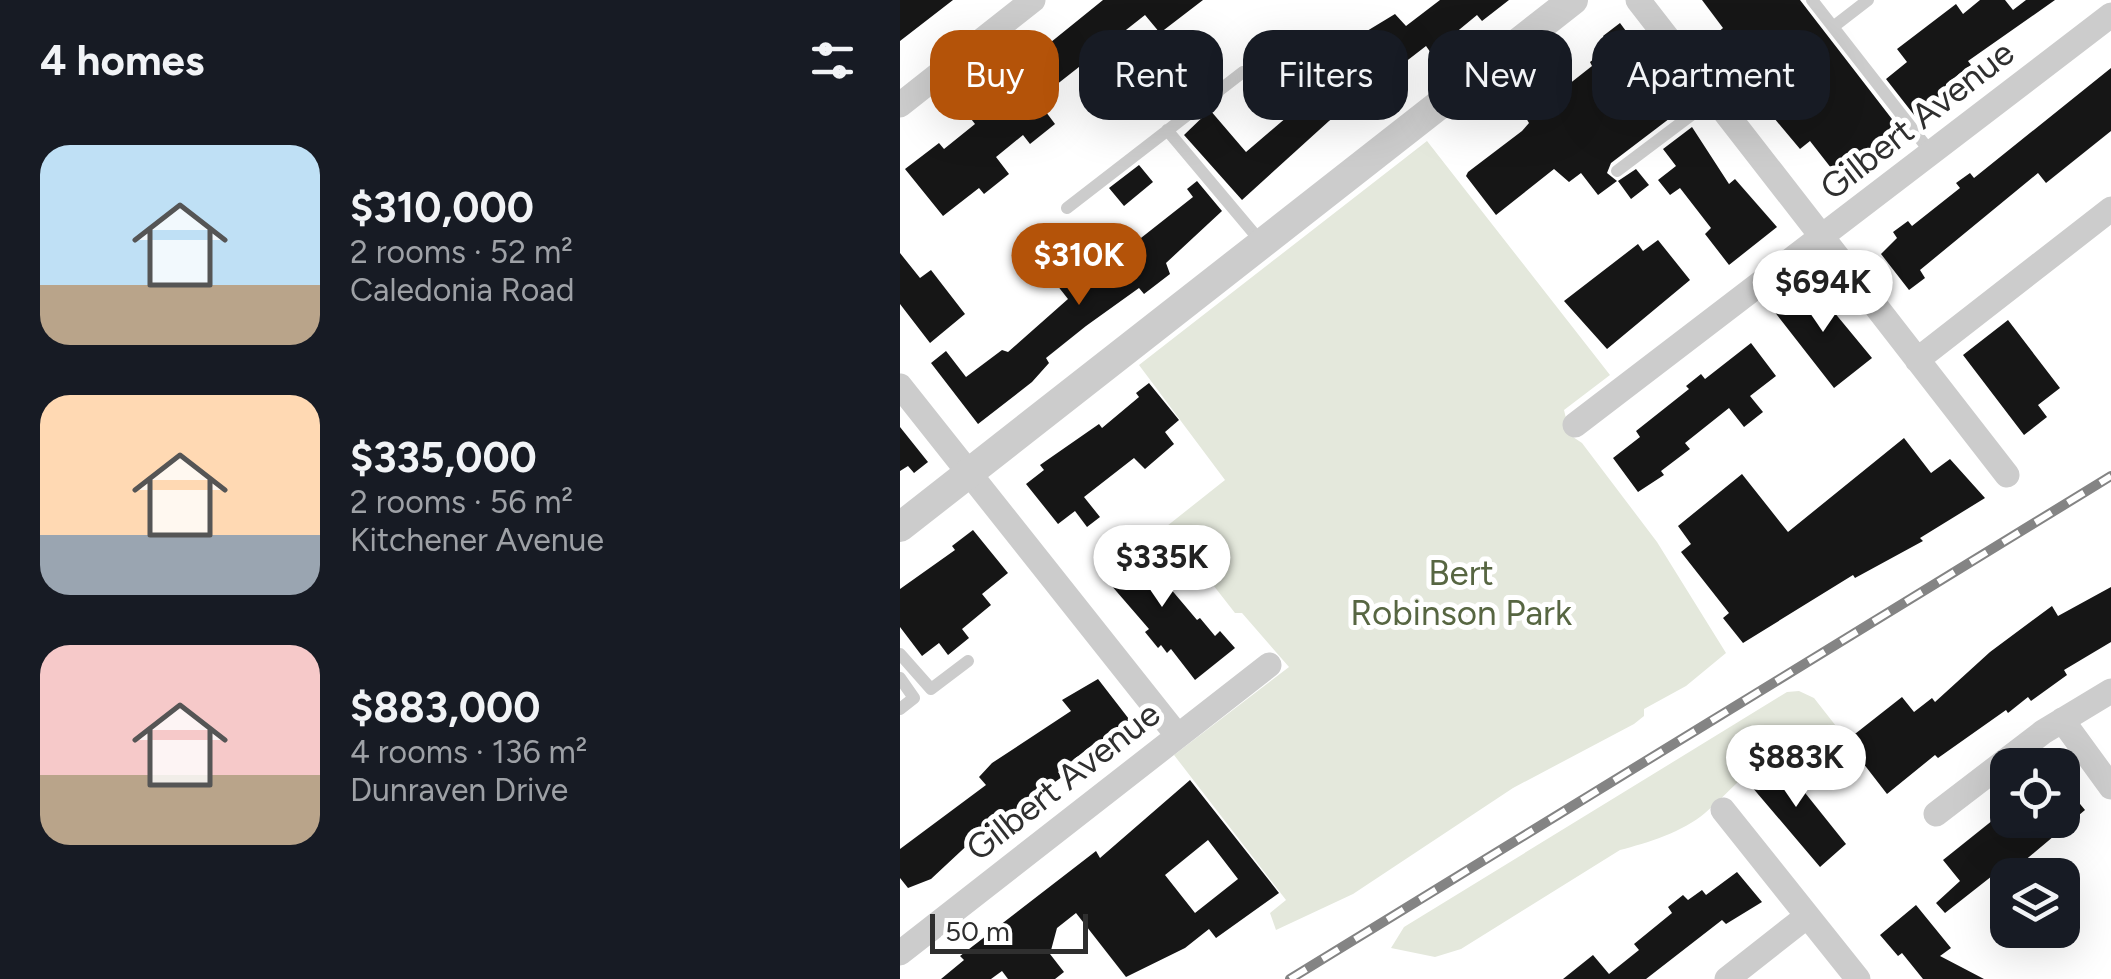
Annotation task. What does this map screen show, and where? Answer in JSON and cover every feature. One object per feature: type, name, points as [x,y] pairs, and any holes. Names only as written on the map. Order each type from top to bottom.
[{"type":"street","points":[[900,105],[1032,0]]},
{"type":"street","points":[[900,527],[1573,0]]},
{"type":"street","points":[[1638,0],[1661,30]]},
{"type":"street","name":"Gilbert Avenue","points":[[1574,425],[2111,14]]},
{"type":"street","points":[[1731,120],[2008,475]]},
{"type":"street","points":[[1916,360],[2111,208]]},
{"type":"street","points":[[900,386],[1177,736]]},
{"type":"street","name":"Gilbert Avenue","points":[[900,953],[1269,665]]},
{"type":"street","points":[[1936,814],[2062,720],[2111,691]]},
{"type":"street","points":[[2062,720],[2111,787]]},
{"type":"street","points":[[1723,810],[1858,979]]},
{"type":"street","points":[[1726,979],[1806,918]]},
{"type":"lane","points":[[1812,0],[1932,154]]},
{"type":"lane","points":[[1833,27],[1868,0]]},
{"type":"lane","points":[[1067,208],[1243,72]]},
{"type":"lane","points":[[1617,172],[1685,120]]},
{"type":"lane","points":[[1167,130],[1262,243]]},
{"type":"lane","points":[[900,654],[930,689],[968,661]]},
{"type":"lane","points":[[900,678],[914,698],[900,710]]},
{"type":"green space","name":"Bert Robinson Park","points":[[1427,141],[1610,375],[1564,410],[1570,435],[1582,443],[1657,542],[1726,653],[1686,686],[1644,709],[1644,716],[1634,724],[1513,788],[1353,894],[1276,930],[1270,913],[1286,900],[1174,755],[1289,667],[1242,613],[1235,613],[1167,526],[1225,480],[1139,365]]},
{"type":"green space","points":[[1799,691],[1814,698],[1843,735],[1827,758],[1817,759],[1785,740],[1696,820],[1664,836],[1620,850],[1461,949],[1435,957],[1391,948],[1404,927],[1787,692]]},
{"type":"building","points":[[900,0],[953,0],[900,41]]},
{"type":"building","points":[[1103,0],[1203,0],[1164,30],[1158,30],[1145,15],[1126,30],[1079,30],[1079,67],[1059,83],[1059,36]]},
{"type":"building","points":[[1440,0],[1509,0],[1482,21],[1477,15],[1459,30],[1428,30],[1428,49],[1426,46],[1408,60],[1408,30],[1369,30],[1395,14],[1406,26]]},
{"type":"building","points":[[1702,0],[1800,0],[1823,30],[1721,30],[1723,28]]},
{"type":"building","points":[[1980,0],[2005,0],[2013,10],[2026,0],[2055,0],[1968,61],[1971,65],[1946,84],[1946,93],[1918,120],[1886,79],[1907,62],[1897,49],[1956,4],[1963,14]]},
{"type":"building","points":[[1830,39],[1902,132],[1842,182],[1810,141],[1800,149],[1776,120],[1830,120]]},
{"type":"building","points":[[1592,66],[1592,120],[1668,120],[1611,163],[1607,173],[1617,181],[1598,195],[1581,173],[1569,182],[1554,169],[1496,215],[1466,176],[1468,172],[1522,131],[1527,120],[1572,120],[1572,82]]},
{"type":"building","points":[[2111,68],[2111,131],[2046,183],[2038,173],[1920,270],[1925,278],[1909,290],[1881,254],[1897,238],[1893,232],[1908,221],[1912,226],[1960,188],[1956,183],[1970,173],[1974,178]]},
{"type":"building","points":[[972,120],[1052,120],[1055,124],[1030,144],[1023,135],[996,157],[1009,174],[984,194],[979,188],[943,216],[905,169],[939,143],[944,149],[975,124]]},
{"type":"building","points":[[1200,120],[1219,120],[1246,152],[1283,120],[1330,120],[1242,200],[1184,135]]},
{"type":"building","points":[[1692,127],[1729,184],[1735,179],[1777,227],[1729,265],[1705,234],[1711,228],[1680,188],[1670,195],[1658,180],[1676,166],[1663,149]]},
{"type":"building","points":[[1139,165],[1153,182],[1124,206],[1109,188]]},
{"type":"building","points":[[1636,169],[1649,185],[1631,199],[1618,181]]},
{"type":"building","points":[[1197,181],[1222,211],[1166,263],[1170,274],[1144,294],[1139,288],[1086,326],[1046,358],[1049,363],[1032,382],[978,424],[931,363],[946,351],[966,377],[1002,350],[1008,352],[1068,299],[1053,280],[1072,265],[1079,275],[1108,254],[1113,260],[1193,197],[1187,189]]},
{"type":"building","points":[[1658,240],[1690,280],[1607,349],[1564,301],[1638,244],[1643,251]]},
{"type":"building","points":[[900,253],[920,278],[931,270],[965,314],[930,343],[900,304]]},
{"type":"building","points":[[1810,283],[1872,358],[1834,388],[1774,311]]},
{"type":"building","points":[[2008,320],[2060,388],[2038,405],[2047,417],[2024,435],[1963,355]]},
{"type":"building","points":[[1751,343],[1776,376],[1750,396],[1763,412],[1744,427],[1729,408],[1685,443],[1690,449],[1661,471],[1664,475],[1638,492],[1613,458],[1640,437],[1636,431],[1689,389],[1686,386],[1701,374],[1705,379]]},
{"type":"building","points":[[1149,383],[1179,420],[1165,432],[1174,444],[1145,469],[1134,458],[1084,497],[1100,517],[1087,527],[1075,511],[1058,524],[1026,484],[1044,470],[1040,465],[1099,424],[1102,428],[1139,397],[1136,393]]},
{"type":"building","points":[[900,427],[928,462],[914,473],[908,466],[900,471]]},
{"type":"building","points":[[1904,438],[1931,473],[1950,459],[1985,498],[1920,538],[1923,541],[1855,578],[1853,575],[1743,643],[1723,618],[1729,613],[1681,552],[1691,544],[1678,526],[1742,474],[1788,532]]},
{"type":"building","points":[[973,530],[1008,573],[982,594],[991,605],[962,629],[969,638],[948,655],[939,643],[922,656],[900,627],[900,589],[955,550],[952,546]]},
{"type":"building","points":[[1126,536],[1197,620],[1200,618],[1215,636],[1220,631],[1235,648],[1195,680],[1171,649],[1167,653],[1161,645],[1158,648],[1145,632],[1149,629],[1098,570],[1101,568],[1095,561]]},
{"type":"building","points":[[2111,587],[2111,642],[2064,670],[2067,675],[2031,701],[2028,697],[1938,758],[1935,755],[1887,794],[1846,741],[1902,697],[1914,712],[1932,698],[1935,702],[1990,652],[2052,606],[2058,616]]},
{"type":"building","points":[[1098,679],[1132,723],[1100,747],[1096,742],[1058,772],[1062,777],[975,838],[931,879],[908,888],[900,878],[900,849],[986,785],[979,777],[992,763],[1071,711],[1062,700]]},
{"type":"building","points":[[1780,752],[1791,765],[1786,769],[1846,844],[1820,867],[1746,780]]},
{"type":"building","points":[[1190,780],[1279,893],[1216,938],[1209,929],[1185,948],[1126,977],[1076,913],[1057,928],[1050,954],[1064,972],[1055,979],[1008,979],[1002,971],[991,979],[941,979],[964,960],[960,956],[1096,851],[1100,858]],"holes":[[[1208,840],[1238,879],[1195,913],[1165,875]]]},
{"type":"building","points":[[1990,822],[1990,838],[2052,838],[2028,858],[1990,858],[1990,878],[1945,913],[1936,903],[1960,881],[1943,860]]},
{"type":"building","points":[[1737,872],[1762,902],[1726,924],[1722,920],[1646,979],[1563,979],[1593,955],[1609,974],[1639,950],[1634,944],[1672,913],[1668,907],[1683,895],[1688,900],[1702,890],[1706,895]]},
{"type":"building","points":[[1916,905],[1951,948],[1940,956],[1984,979],[1923,979],[1902,953],[1898,956],[1880,935]]},
{"type":"railway","points":[[1290,979],[2111,476]]}]
